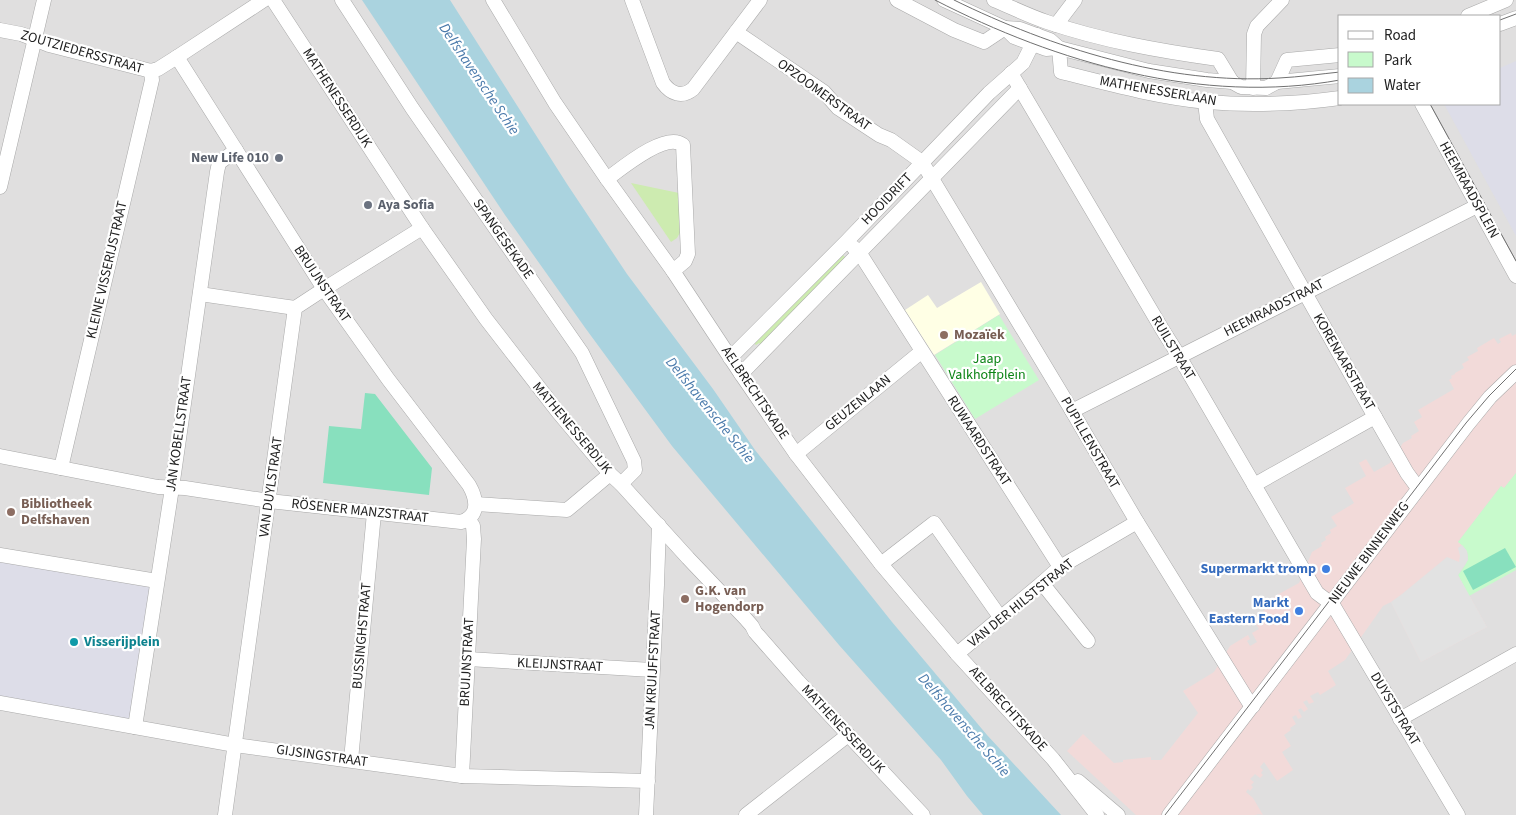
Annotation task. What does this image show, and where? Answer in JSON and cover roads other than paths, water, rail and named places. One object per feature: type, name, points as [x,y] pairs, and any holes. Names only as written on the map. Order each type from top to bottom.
[{"type":"street","points":[[0,187],[44,0]]},
{"type":"street","name":"ZOUTZIEDERSSTRAAT","points":[[0,30],[21,34],[49,46],[151,71],[177,57],[264,0]]},
{"type":"street","name":"MATHENESSERDIJK","points":[[273,0],[422,228],[486,319],[528,374],[610,474],[745,618],[761,639],[923,815]]},
{"type":"street","name":"SPANGESEKADE","points":[[342,0],[412,108],[582,353],[634,461],[635,470],[621,484]]},
{"type":"street","name":"AELBRECHTSKADE","points":[[493,0],[555,103],[673,271],[740,374],[796,454],[881,564],[957,654],[1053,759],[1097,815]]},
{"type":"street","points":[[632,0],[663,83],[671,92],[679,95],[687,93],[692,89],[760,0]]},
{"type":"street","points":[[897,0],[954,30],[984,42],[1005,28]]},
{"type":"street","name":"MATHENESSERLAAN","points":[[944,0],[1005,28],[1014,37],[1034,40],[1046,48],[1059,48],[1149,70],[1207,80],[1232,82],[1241,87],[1253,83]]},
{"type":"street","name":"MATHENESSERLAAN","points":[[994,0],[1056,25],[1101,38],[1162,51],[1218,59],[1232,82]]},
{"type":"street","points":[[1056,25],[1075,0]]},
{"type":"street","points":[[1282,0],[1257,26],[1254,34],[1253,83],[1266,88],[1276,82],[1338,76]]},
{"type":"street","points":[[1470,15],[1506,0]]},
{"type":"street","points":[[1501,24],[1516,18]]},
{"type":"street","name":"OPZOOMERSTRAAT","points":[[736,32],[824,92],[838,108],[879,135],[891,140],[922,162],[931,178]]},
{"type":"street","name":"HOOIDRIFT","points":[[730,358],[847,241],[989,93],[1023,63],[1034,40]]},
{"type":"street","name":"MATHENESSERLAAN","points":[[1059,48],[1061,72],[1135,90],[1205,102],[1253,105],[1338,98]]},
{"type":"street","points":[[1276,82],[1286,60],[1338,55]]},
{"type":"street","name":"BRUIJNSTRAAT","points":[[177,57],[324,289],[388,379],[468,485],[474,494],[476,504]]},
{"type":"street","name":"KLEINE VISSERIJSTRAAT","points":[[61,468],[152,80],[151,71]]},
{"type":"street","name":"RUILSTRAAT","points":[[1011,73],[1179,356],[1316,593],[1331,604]]},
{"type":"street","name":"HOOIDRIFT","points":[[740,374],[1020,88]]},
{"type":"street","name":"KORENAARSTRAAT","points":[[1205,102],[1207,120],[1374,416],[1407,473],[1418,488]]},
{"type":"street","name":"HEEMRAADSPLEIN","points":[[1423,105],[1516,276]]},
{"type":"street","points":[[607,179],[634,159],[661,144],[679,142],[683,145],[688,254],[685,261],[673,271]]},
{"type":"street","name":"JAN KOBELLSTRAAT","points":[[135,726],[219,163],[236,150]]},
{"type":"street","name":"PUPILLENSTRAAT","points":[[931,178],[1072,411],[1136,522],[1253,706]]},
{"type":"street","name":"HEEMRAADSTRAAT","points":[[1072,411],[1477,206]]},
{"type":"street","points":[[200,294],[295,308],[422,228]]},
{"type":"street","name":"RUWAARDSTRAAT","points":[[847,241],[858,252],[1060,567]]},
{"type":"street","name":"VAN DUYLSTRAAT","points":[[225,815],[295,308]]},
{"type":"street","name":"GEUZENLAAN","points":[[796,454],[921,352]]},
{"type":"street","name":"NIEUWE BINNENWEG","points":[[1169,815],[1418,488],[1485,404],[1516,372]]},
{"type":"street","points":[[1254,485],[1374,416]]},
{"type":"street","name":"RÖSENER MANZSTRAAT","points":[[0,456],[158,487],[185,488],[268,501],[374,513],[461,522],[468,520]]},
{"type":"street","points":[[468,520],[474,513],[476,504],[567,510],[610,474]]},
{"type":"street","name":"BUSSINGHSTRAAT","points":[[351,760],[374,513]]},
{"type":"street","name":"BRUIJNSTRAAT","points":[[462,776],[474,539],[473,526],[468,520]]},
{"type":"street","name":"VAN DER HILSTSTRAAT","points":[[957,654],[1060,567],[1136,522]]},
{"type":"street","points":[[881,564],[934,523],[1000,618]]},
{"type":"street","name":"JAN KRUIJFFSTRAAT","points":[[646,815],[659,526]]},
{"type":"street","points":[[0,555],[157,581]]},
{"type":"street","points":[[1042,584],[1088,641]]},
{"type":"street","name":"DUYSTSTRAAT","points":[[1331,604],[1458,815]]},
{"type":"street","points":[[1400,719],[1516,654]]},
{"type":"street","name":"KLEIJNSTRAAT","points":[[468,660],[652,670]]},
{"type":"street","name":"GIJSINGSTRAAT","points":[[0,703],[235,744],[462,776],[648,781]]},
{"type":"street","points":[[746,815],[848,735]]},
{"type":"street","name":"NIEUWE BINNENWEG","points":[[1158,815],[1196,765],[1227,739]]},
{"type":"street","name":"AELBRECHTSKADE","points":[[1053,759],[1118,815]]},
{"type":"water","name":"Delfshavensche Schie","points":[[362,0],[450,0],[567,184],[627,274],[713,389],[755,450],[892,622],[987,735],[1061,815],[983,815],[941,760],[839,645],[672,446],[505,215]]},
{"type":"tram line","points":[[935,0],[982,23],[1030,43],[1080,60],[1132,73],[1183,82],[1236,87],[1288,86],[1338,80]]},
{"type":"tram line","points":[[954,0],[1071,48],[1153,69],[1195,76],[1237,79],[1287,78],[1338,72]]},
{"type":"tram line","points":[[1501,20],[1516,14]]},
{"type":"tram line","points":[[1431,105],[1516,261]]},
{"type":"tram line","points":[[1165,815],[1466,423],[1516,369]]},
{"type":"place","name":"New Life 010","points":[[279,158]]},
{"type":"place","name":"Aya Sofia","points":[[368,205]]},
{"type":"place","name":"Mozaïek","points":[[944,335]]},
{"type":"place","name":"Bibliotheek Delfshaven","points":[[11,512]]},
{"type":"place","name":"Supermarkt tromp","points":[[1326,569]]},
{"type":"place","name":"G.K. van Hogendorp","points":[[685,599]]},
{"type":"place","name":"Markt Eastern Food","points":[[1299,611]]},
{"type":"place","name":"Visserijplein","points":[[74,642]]},
{"type":"park label","name":"Jaap Valkhoffplein","points":[[987,368]]}]
